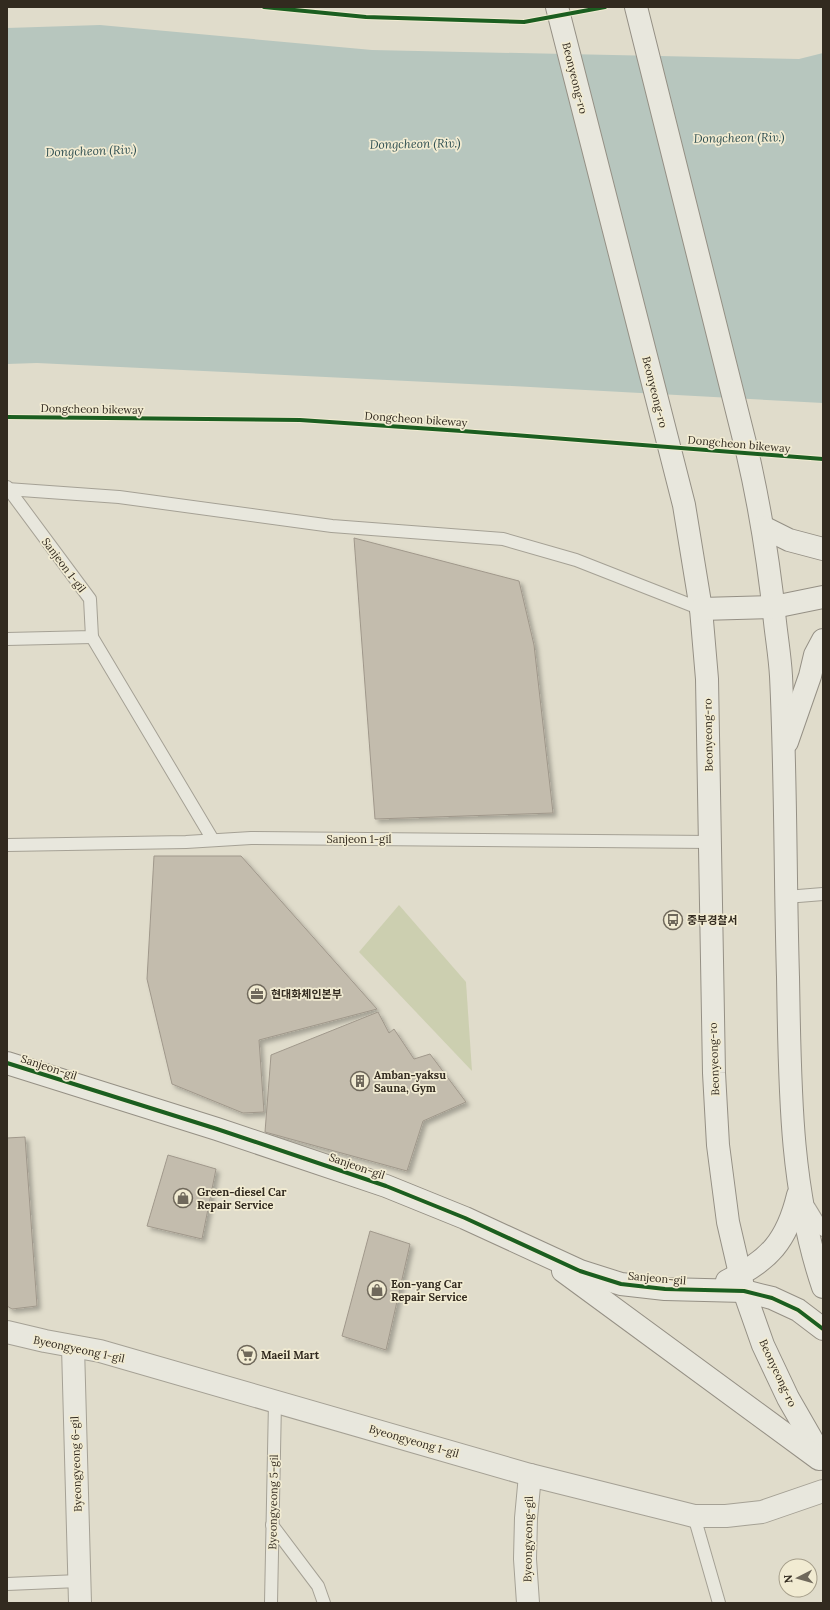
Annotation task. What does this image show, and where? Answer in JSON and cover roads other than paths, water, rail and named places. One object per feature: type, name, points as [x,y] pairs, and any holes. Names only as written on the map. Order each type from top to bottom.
[{"type":"main road","name":"Beonyeong-ro","points":[[558,7],[684,505],[701,609],[707,679],[714,1073],[718,1145],[728,1222],[742,1283],[763,1345],[788,1398],[823,1459]]},
{"type":"main road","points":[[636,7],[758,496],[764,532],[781,675],[790,1075],[794,1135],[800,1188],[809,1240],[823,1287]]},
{"type":"main road","points":[[764,532],[823,549]]},
{"type":"main road","points":[[701,609],[774,607],[823,597]]},
{"type":"main road","points":[[783,755],[810,676],[815,655],[823,640]]},
{"type":"main road","name":"Sanjeon-gil","points":[[7,1063],[217,1129],[386,1186],[465,1218],[580,1271],[622,1284],[665,1289],[697,1290],[722,1284],[742,1283],[784,1235],[793,1214],[800,1188]]},
{"type":"main road","points":[[536,1251],[823,1462]]},
{"type":"main road","points":[[742,1283],[798,1310],[823,1329]]},
{"type":"main road","name":"Byeongyeong 1-gil","points":[[7,1332],[73,1347],[100,1351],[530,1475],[694,1516],[726,1516],[762,1512],[823,1491]]},
{"type":"main road","name":"Byeongyeong 6-gil","points":[[73,1347],[80,1603]]},
{"type":"main road","name":"Byeongyeong-gil","points":[[528,1603],[525,1559],[526,1518],[530,1475]]},
{"type":"lane","points":[[8,489],[119,497],[332,526],[503,539],[576,560],[701,609]]},
{"type":"lane","name":"Sanjeon 1-gil","points":[[8,489],[90,599],[92,637]]},
{"type":"lane","points":[[7,638],[92,637],[213,840]]},
{"type":"lane","name":"Sanjeon 1-gil","points":[[7,845],[258,838],[710,842]]},
{"type":"lane","points":[[786,897],[823,894]]},
{"type":"lane","points":[[800,1188],[811,1212],[823,1230]]},
{"type":"lane","name":"Byeongyeong 5-gil","points":[[271,1603],[275,1402]]},
{"type":"lane","points":[[694,1516],[719,1603]]},
{"type":"lane","points":[[272,1525],[318,1586],[324,1603]]},
{"type":"lane","points":[[7,1584],[80,1581]]},
{"type":"water","name":"Dongcheon (Riv.)","points":[[100,25],[372,50],[799,59],[823,53],[823,403],[37,363],[7,364],[7,28]]},
{"type":"place","name":"중부경찰서","points":[[673,920]]},
{"type":"place","name":"현대화체인본부","points":[[257,994]]},
{"type":"place","name":"Amban-yaksu Sauna, Gym","points":[[360,1081]]},
{"type":"place","name":"Green-diesel Car Repair Service","points":[[183,1198]]},
{"type":"place","name":"Eon-yang Car Repair Service","points":[[377,1290]]},
{"type":"place","name":"Maeil Mart","points":[[247,1355]]}]
